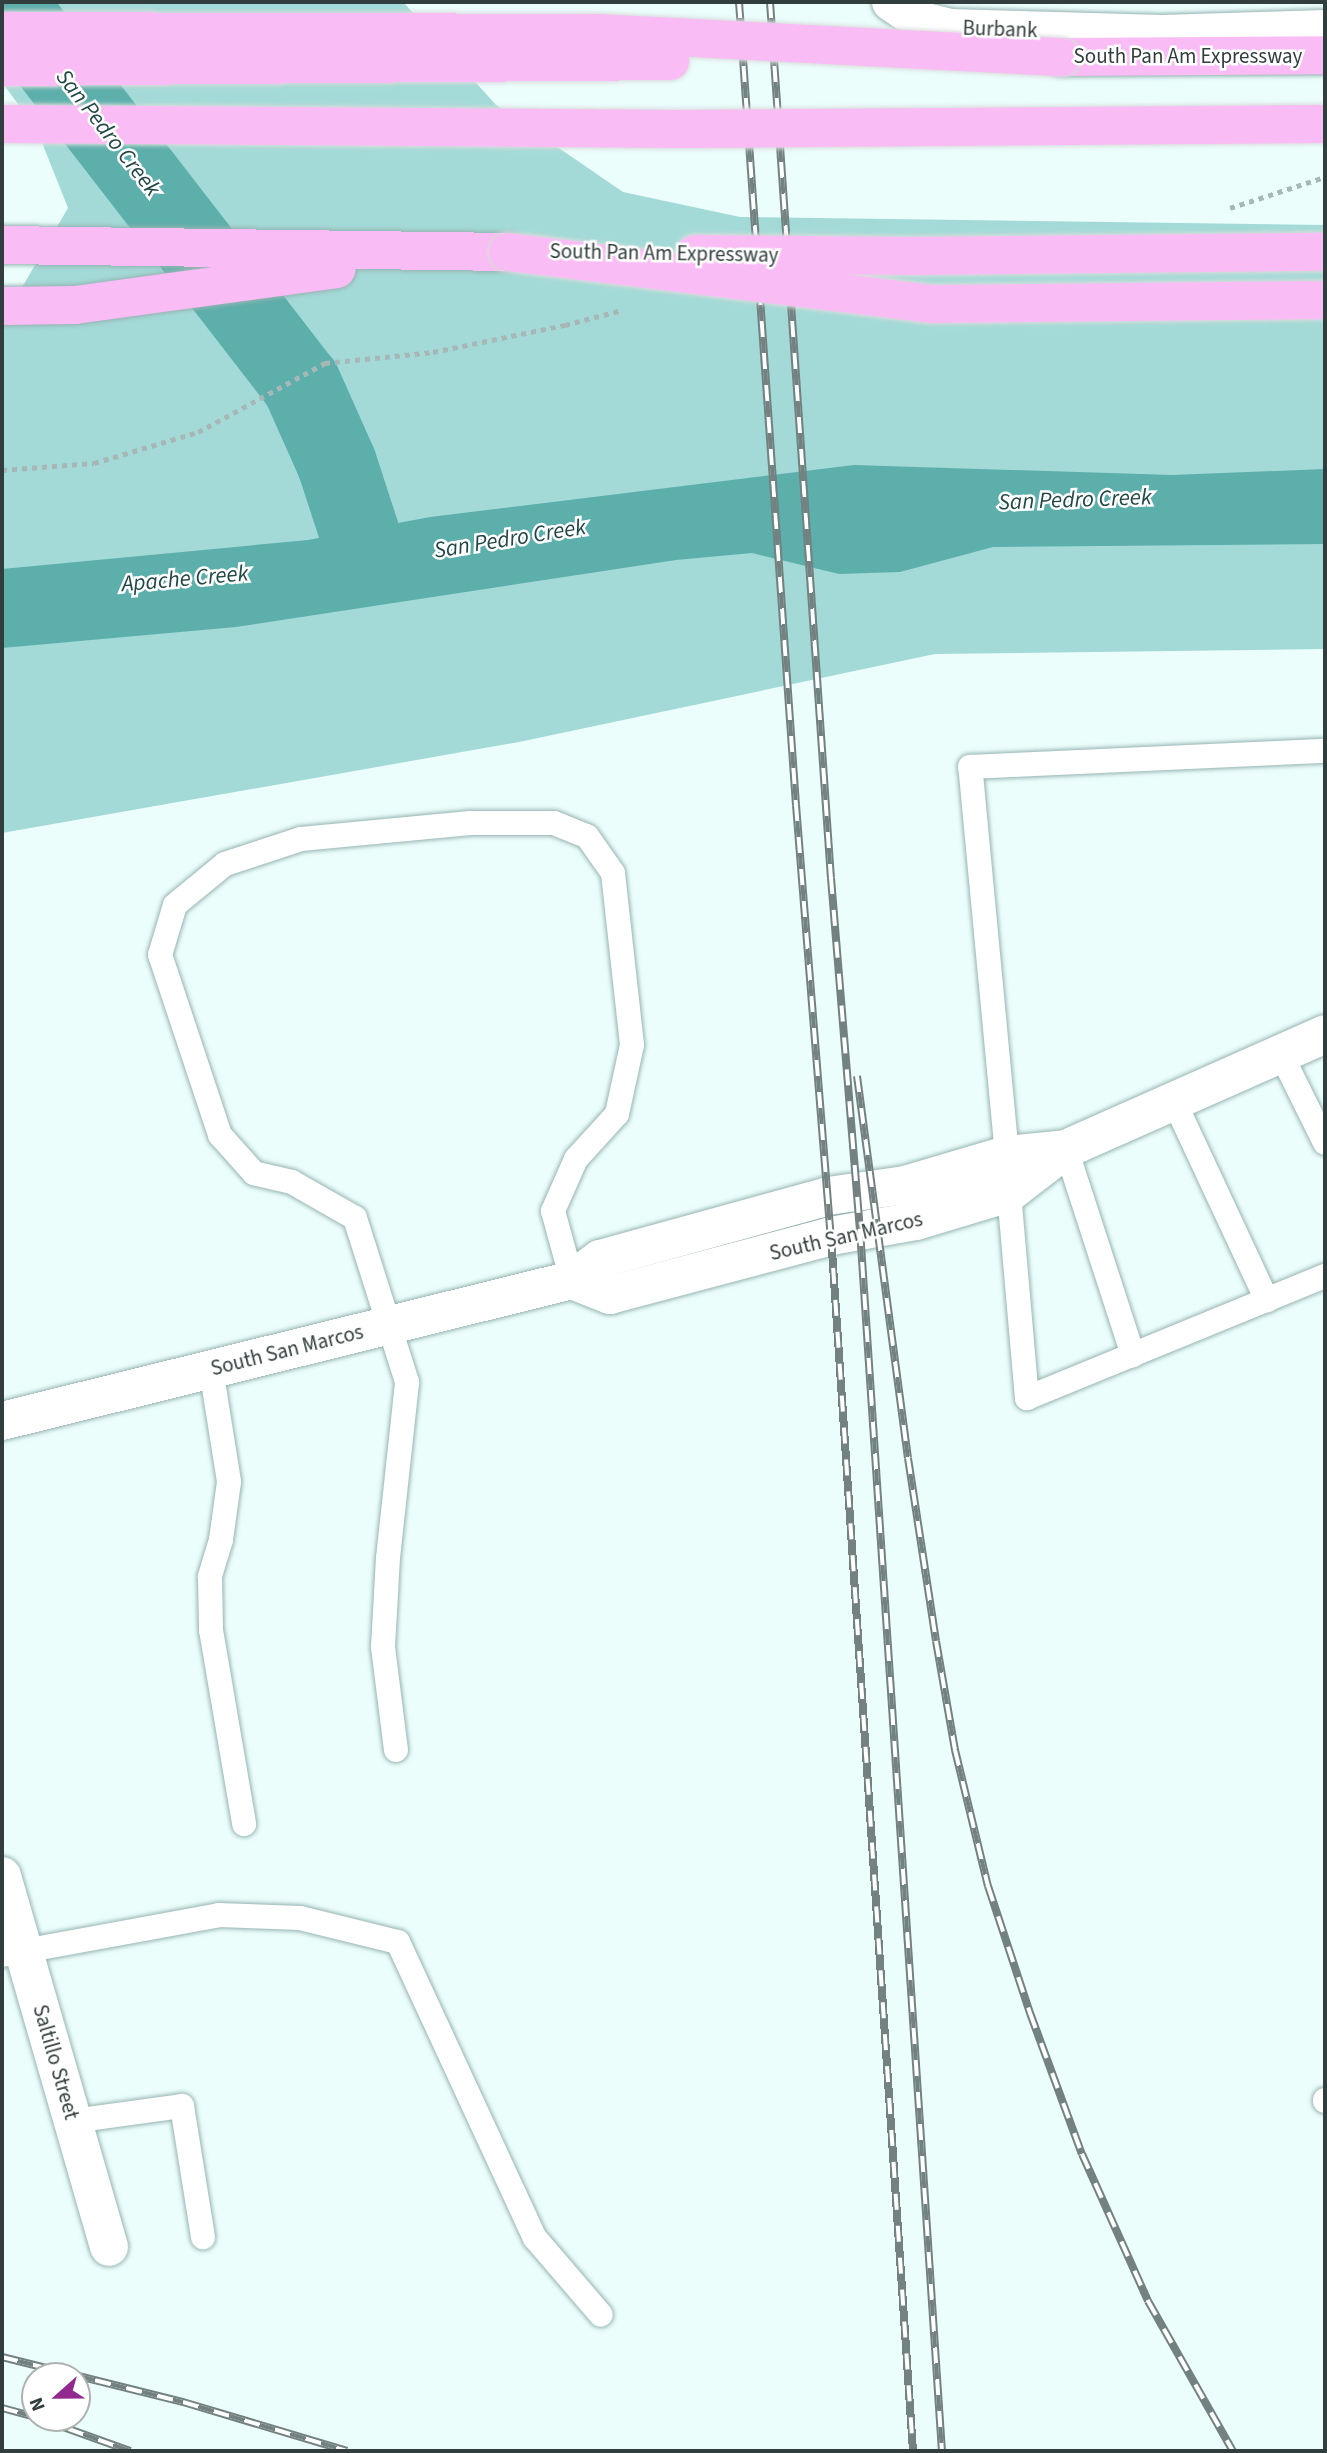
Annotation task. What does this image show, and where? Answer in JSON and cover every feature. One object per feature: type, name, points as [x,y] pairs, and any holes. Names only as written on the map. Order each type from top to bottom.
[{"type":"highway","points":[[2,31],[598,33],[1061,57]]},
{"type":"highway","name":"South Pan Am Expressway","points":[[2,67],[1325,55]]},
{"type":"highway","points":[[2,124],[735,129],[1325,124]]},
{"type":"highway","name":"South Pan Am Expressway","points":[[2,245],[912,256],[1325,251]]},
{"type":"highway","points":[[2,306],[75,305],[459,252]]},
{"type":"highway","points":[[508,252],[933,304],[1325,300]]},
{"type":"street","name":"Burbank","points":[[891,2],[918,20],[949,28],[1166,18],[1325,29]]},
{"type":"street","name":"South San Marcos","points":[[572,1280],[610,1295],[831,1236],[916,1221],[1009,1194],[1066,1149],[1325,1034]]},
{"type":"street","name":"South San Marcos","points":[[2,1421],[572,1280],[600,1259],[828,1196],[905,1185],[1007,1155],[1066,1149]]},
{"type":"street","name":"Saltillo Street","points":[[2,1876],[12,1952],[73,2121],[110,2247]]},
{"type":"lane","points":[[1007,1155],[970,767],[1325,751]]},
{"type":"lane","points":[[396,1750],[383,1647],[388,1558],[407,1382],[387,1326],[355,1218],[292,1182],[254,1173],[220,1135],[160,955],[174,905],[225,864],[301,839],[470,822],[554,823],[587,836],[613,873],[632,1045],[617,1114],[576,1159],[553,1211],[572,1280]]},
{"type":"lane","points":[[1281,1054],[1325,1143]]},
{"type":"lane","points":[[1174,1101],[1267,1300]]},
{"type":"lane","points":[[1066,1149],[1133,1355]]},
{"type":"lane","points":[[1009,1194],[1027,1398],[1325,1276]]},
{"type":"lane","points":[[211,1369],[229,1482],[221,1540],[210,1577],[211,1630],[243,1824]]},
{"type":"lane","points":[[12,1952],[219,1915],[300,1918],[398,1942],[535,2238],[600,2315]]},
{"type":"lane","points":[[73,2121],[182,2106],[203,2237]]},
{"type":"path","points":[[2,470],[93,463],[198,432],[325,363]]},
{"type":"shaded area","points":[[2,2],[403,2],[496,105],[623,192],[740,217],[1325,225],[1325,649],[935,654],[519,742],[2,833],[2,322],[68,208],[37,130],[2,82]]},
{"type":"water","name":"Apache Creek","points":[[854,465],[1172,475],[1325,469],[1325,544],[993,547],[900,572],[839,574],[752,553],[676,560],[236,627],[2,648],[2,569],[308,540],[430,517]]},
{"type":"waterway","name":"San Pedro Creek","points":[[6,2],[301,383],[337,464],[369,562]]},
{"type":"railway","points":[[739,2],[796,805],[831,1236],[913,2451]]},
{"type":"railway","points":[[770,2],[831,878],[860,1230],[942,2451]]},
{"type":"railway","points":[[857,1076],[908,1458],[936,1641],[955,1750],[988,1886],[1030,2013],[1082,2154],[1148,2301],[1233,2451]]},
{"type":"railway","points":[[2,2357],[183,2402],[347,2451]]},
{"type":"railway","points":[[2,2408],[21,2413]]},
{"type":"railway","points":[[77,2432],[130,2451]]}]
